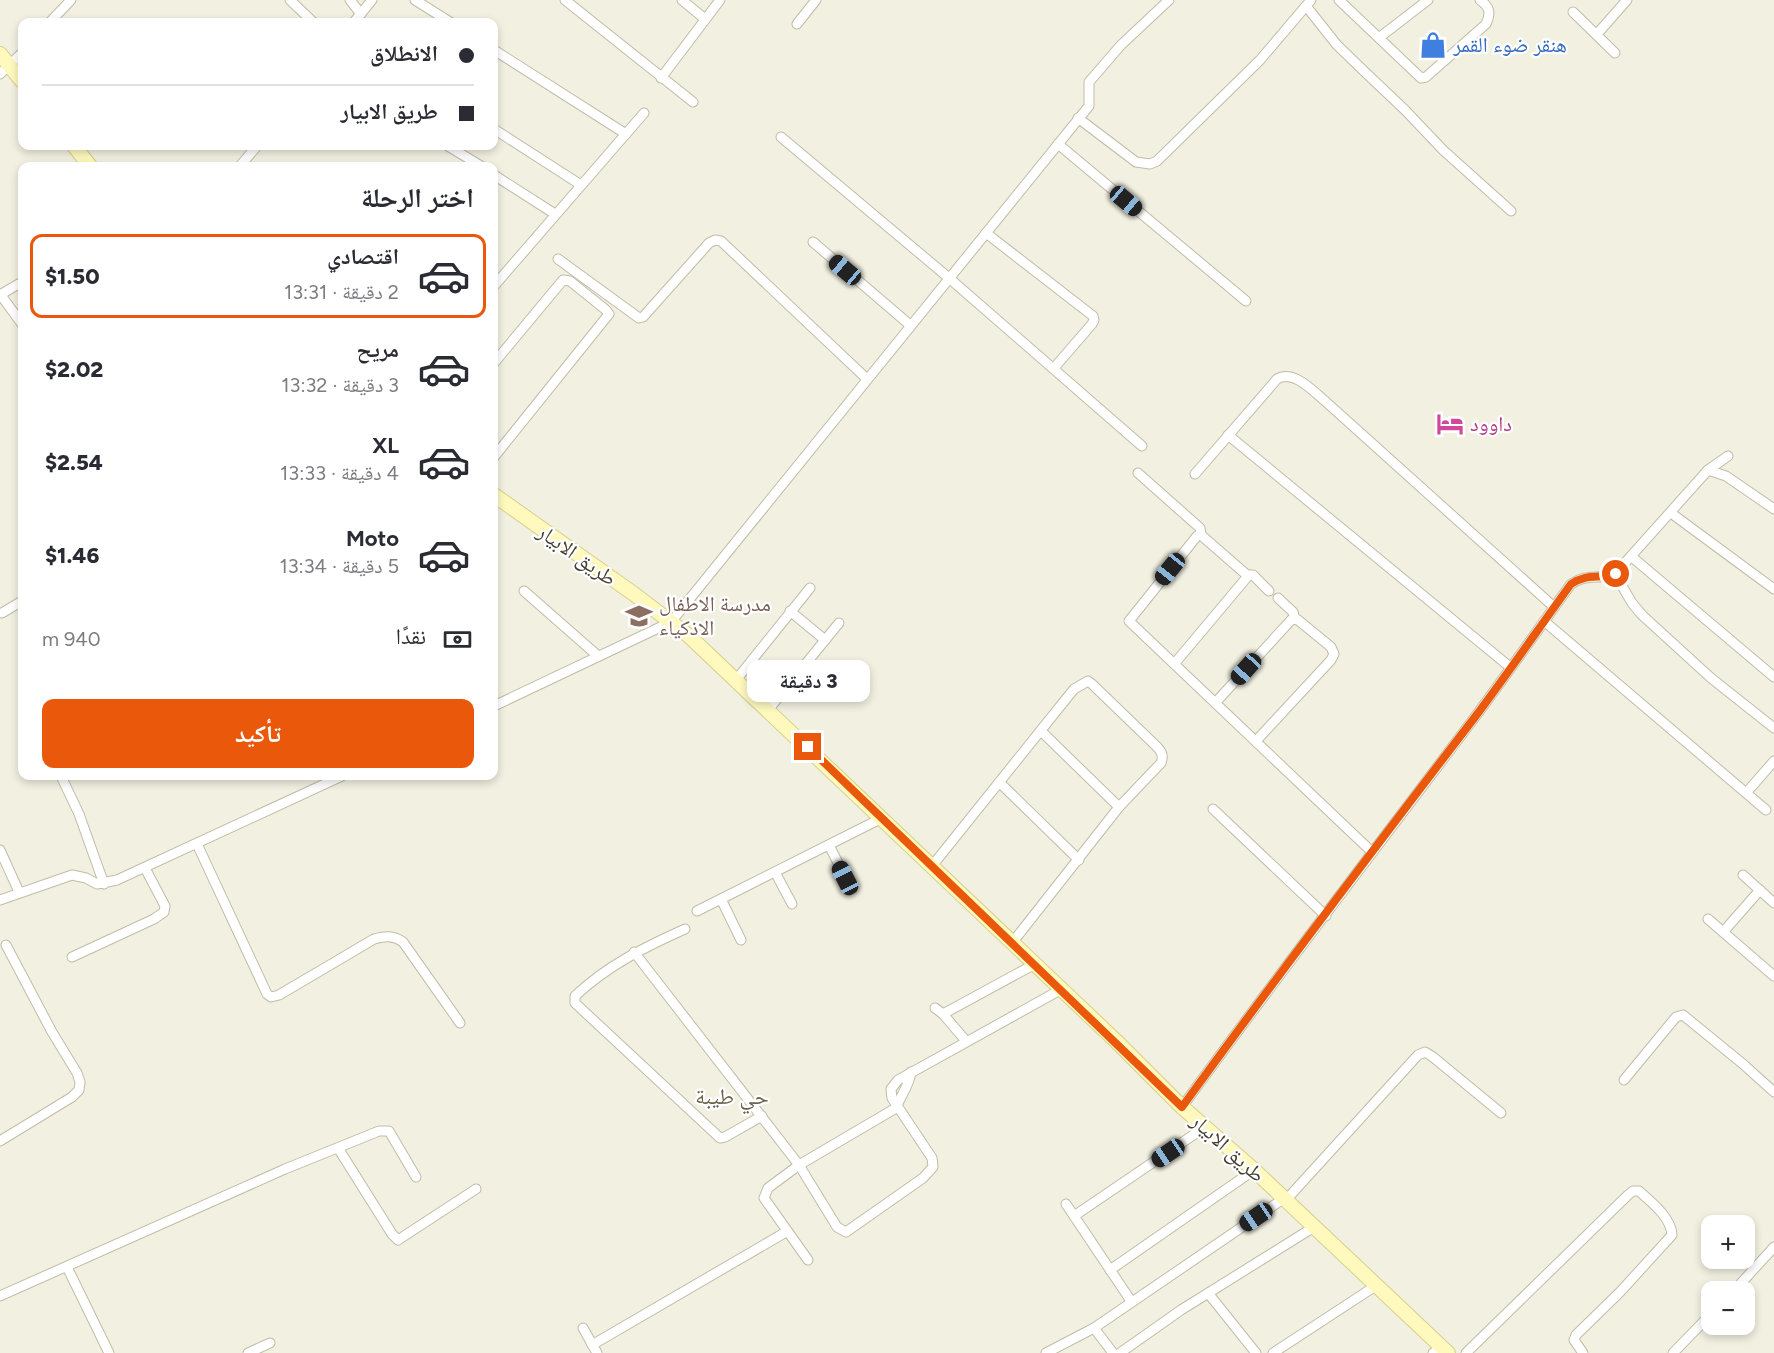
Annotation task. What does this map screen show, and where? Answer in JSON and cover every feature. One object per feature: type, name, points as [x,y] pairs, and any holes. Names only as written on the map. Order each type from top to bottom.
[{"type":"main road","points":[[0,54],[5,70],[18,78]]},
{"type":"main road","points":[[77,150],[87,162]]},
{"type":"main road","name":"طريق الابيار","points":[[498,498],[671,622],[736,680],[1182,1107],[1254,1170],[1377,1285],[1440,1351]]},
{"type":"street","points":[[55,18],[71,0]]},
{"type":"street","points":[[290,0],[310,18]]},
{"type":"street","points":[[350,0],[361,14]]},
{"type":"street","points":[[358,18],[372,0]]},
{"type":"street","points":[[415,0],[444,18]]},
{"type":"street","points":[[565,0],[693,102]]},
{"type":"street","points":[[682,0],[705,19]]},
{"type":"street","points":[[661,78],[720,0]]},
{"type":"street","points":[[797,24],[816,0]]},
{"type":"street","points":[[498,704],[671,622],[1089,106],[1089,82],[1093,76],[1121,45],[1169,0]]},
{"type":"street","points":[[1339,0],[1418,75],[1426,77],[1486,24],[1490,10],[1480,0]]},
{"type":"street","points":[[1380,37],[1428,0]]},
{"type":"street","points":[[1597,34],[1627,0]]},
{"type":"street","points":[[1078,118],[1136,162],[1150,164],[1157,161],[1260,60],[1308,3],[1338,45],[1365,73],[1443,150],[1511,211]]},
{"type":"street","points":[[1573,12],[1615,53]]},
{"type":"street","points":[[498,53],[626,134]]},
{"type":"street","points":[[5,70],[18,56]]},
{"type":"street","points":[[498,281],[644,113]]},
{"type":"street","points":[[498,132],[581,184]]},
{"type":"street","points":[[781,137],[1054,368],[1142,447]]},
{"type":"street","points":[[1058,144],[1246,301]]},
{"type":"street","points":[[243,162],[254,150]]},
{"type":"street","points":[[455,150],[474,162]]},
{"type":"street","points":[[498,177],[555,214]]},
{"type":"street","points":[[986,233],[1093,316],[1092,324],[1054,368]]},
{"type":"street","points":[[558,259],[639,318],[643,317],[710,243],[715,240],[721,241],[867,379]]},
{"type":"street","points":[[813,242],[910,325]]},
{"type":"street","points":[[498,358],[564,280],[570,281],[609,314],[498,453]]},
{"type":"street","points":[[18,284],[0,294],[18,319]]},
{"type":"street","points":[[1195,474],[1276,379],[1282,376],[1293,377],[1325,401],[1554,607]]},
{"type":"street","points":[[1228,435],[1510,667]]},
{"type":"street","points":[[1182,1107],[1278,975],[1326,916],[1477,714],[1571,584],[1581,578],[1616,574],[1708,470],[1728,456]]},
{"type":"street","points":[[1708,470],[1726,476],[1774,508]]},
{"type":"street","points":[[1138,473],[1200,528],[1201,535],[1269,591]]},
{"type":"street","points":[[1671,513],[1774,589]]},
{"type":"street","points":[[1201,535],[1197,536],[1128,620],[1372,852]]},
{"type":"street","points":[[1632,557],[1774,677]]},
{"type":"street","points":[[1175,663],[1247,574]]},
{"type":"street","points":[[1616,574],[1632,603],[1642,615],[1711,678],[1774,728]]},
{"type":"street","points":[[736,680],[810,588]]},
{"type":"street","points":[[524,591],[598,656]]},
{"type":"street","points":[[1278,598],[1293,612],[1294,619]]},
{"type":"street","points":[[2,613],[18,603]]},
{"type":"street","points":[[790,612],[825,640]]},
{"type":"street","points":[[1216,702],[1294,619]]},
{"type":"street","points":[[1256,741],[1334,654],[1331,647],[1294,619]]},
{"type":"street","points":[[1544,621],[1766,810]]},
{"type":"street","points":[[768,710],[839,622]]},
{"type":"street","points":[[932,866],[1074,689],[1088,681],[1152,742],[1163,757],[1161,763],[1119,807],[1012,943]]},
{"type":"street","points":[[1041,730],[1119,807]]},
{"type":"street","points":[[1747,792],[1774,761]]},
{"type":"street","points":[[63,780],[79,814],[104,884]]},
{"type":"street","points":[[0,900],[72,875],[87,878],[97,884],[117,880],[333,780]]},
{"type":"street","points":[[999,782],[1079,860]]},
{"type":"street","points":[[1213,809],[1326,916]]},
{"type":"street","points":[[696,911],[882,818]]},
{"type":"street","points":[[196,844],[267,994],[272,997],[279,995],[374,939],[384,936],[394,937],[403,942],[460,1023]]},
{"type":"street","points":[[829,845],[845,878]]},
{"type":"street","points":[[0,850],[19,892]]},
{"type":"street","points":[[72,957],[165,912],[165,906],[145,868]]},
{"type":"street","points":[[775,872],[792,904]]},
{"type":"street","points":[[1743,875],[1774,903]]},
{"type":"street","points":[[1724,931],[1760,890]]},
{"type":"street","points":[[720,899],[741,940]]},
{"type":"street","points":[[1708,918],[1774,976]]},
{"type":"street","points":[[685,929],[634,952],[578,993],[574,999],[577,1005],[720,1138],[762,1116]]},
{"type":"street","points":[[0,1141],[72,1096],[79,1090],[80,1082],[77,1072],[52,1032],[6,945]]},
{"type":"street","points":[[634,952],[799,1165],[837,1227],[846,1232],[922,1178],[933,1167],[932,1158],[892,1098],[891,1089],[898,1080],[1060,990]]},
{"type":"street","points":[[943,1014],[1035,964]]},
{"type":"street","points":[[935,1008],[966,1041]]},
{"type":"street","points":[[1624,1080],[1676,1017],[1683,1015],[1774,1092]]},
{"type":"street","points":[[1046,1353],[1094,1328],[1284,1200],[1418,1055],[1425,1052],[1433,1057],[1501,1113]]},
{"type":"street","points":[[808,1260],[764,1198],[768,1188],[799,1165],[897,1108]]},
{"type":"street","points":[[1074,1216],[1205,1127]]},
{"type":"street","points":[[0,1296],[285,1169],[379,1131],[389,1131],[416,1178]]},
{"type":"street","points":[[339,1148],[392,1234],[398,1240],[476,1189]]},
{"type":"street","points":[[1110,1270],[1254,1170]]},
{"type":"street","points":[[1466,1353],[1628,1195],[1633,1191],[1639,1191],[1667,1220],[1671,1235],[1621,1291],[1576,1335],[1574,1340],[1583,1353]]},
{"type":"street","points":[[1066,1204],[1131,1301]]},
{"type":"street","points":[[1120,1353],[1181,1310],[1314,1227]]},
{"type":"street","points":[[583,1328],[595,1349],[786,1232]]},
{"type":"street","points":[[1742,1281],[1774,1247]]},
{"type":"street","points":[[67,1267],[109,1353]]},
{"type":"street","points":[[1273,1353],[1377,1285]]},
{"type":"street","points":[[1208,1293],[1256,1353]]},
{"type":"street","points":[[1673,1353],[1701,1325]]},
{"type":"street","points":[[1094,1328],[1113,1353]]},
{"type":"street","points":[[248,1353],[270,1343]]},
{"type":"place","name":"هنقر ضوء القمر","points":[[1433,45]]},
{"type":"place","name":"داوود","points":[[1450,424]]},
{"type":"place","name":"مدرسة الاطفال الاذكياء","points":[[639,616]]},
{"type":"district","name":"حي طيبة","points":[[732,1096]]},
{"type":"route","points":[[808,747],[1182,1107],[1278,975],[1326,916],[1477,714],[1571,584],[1589,576],[1616,574]]}]
